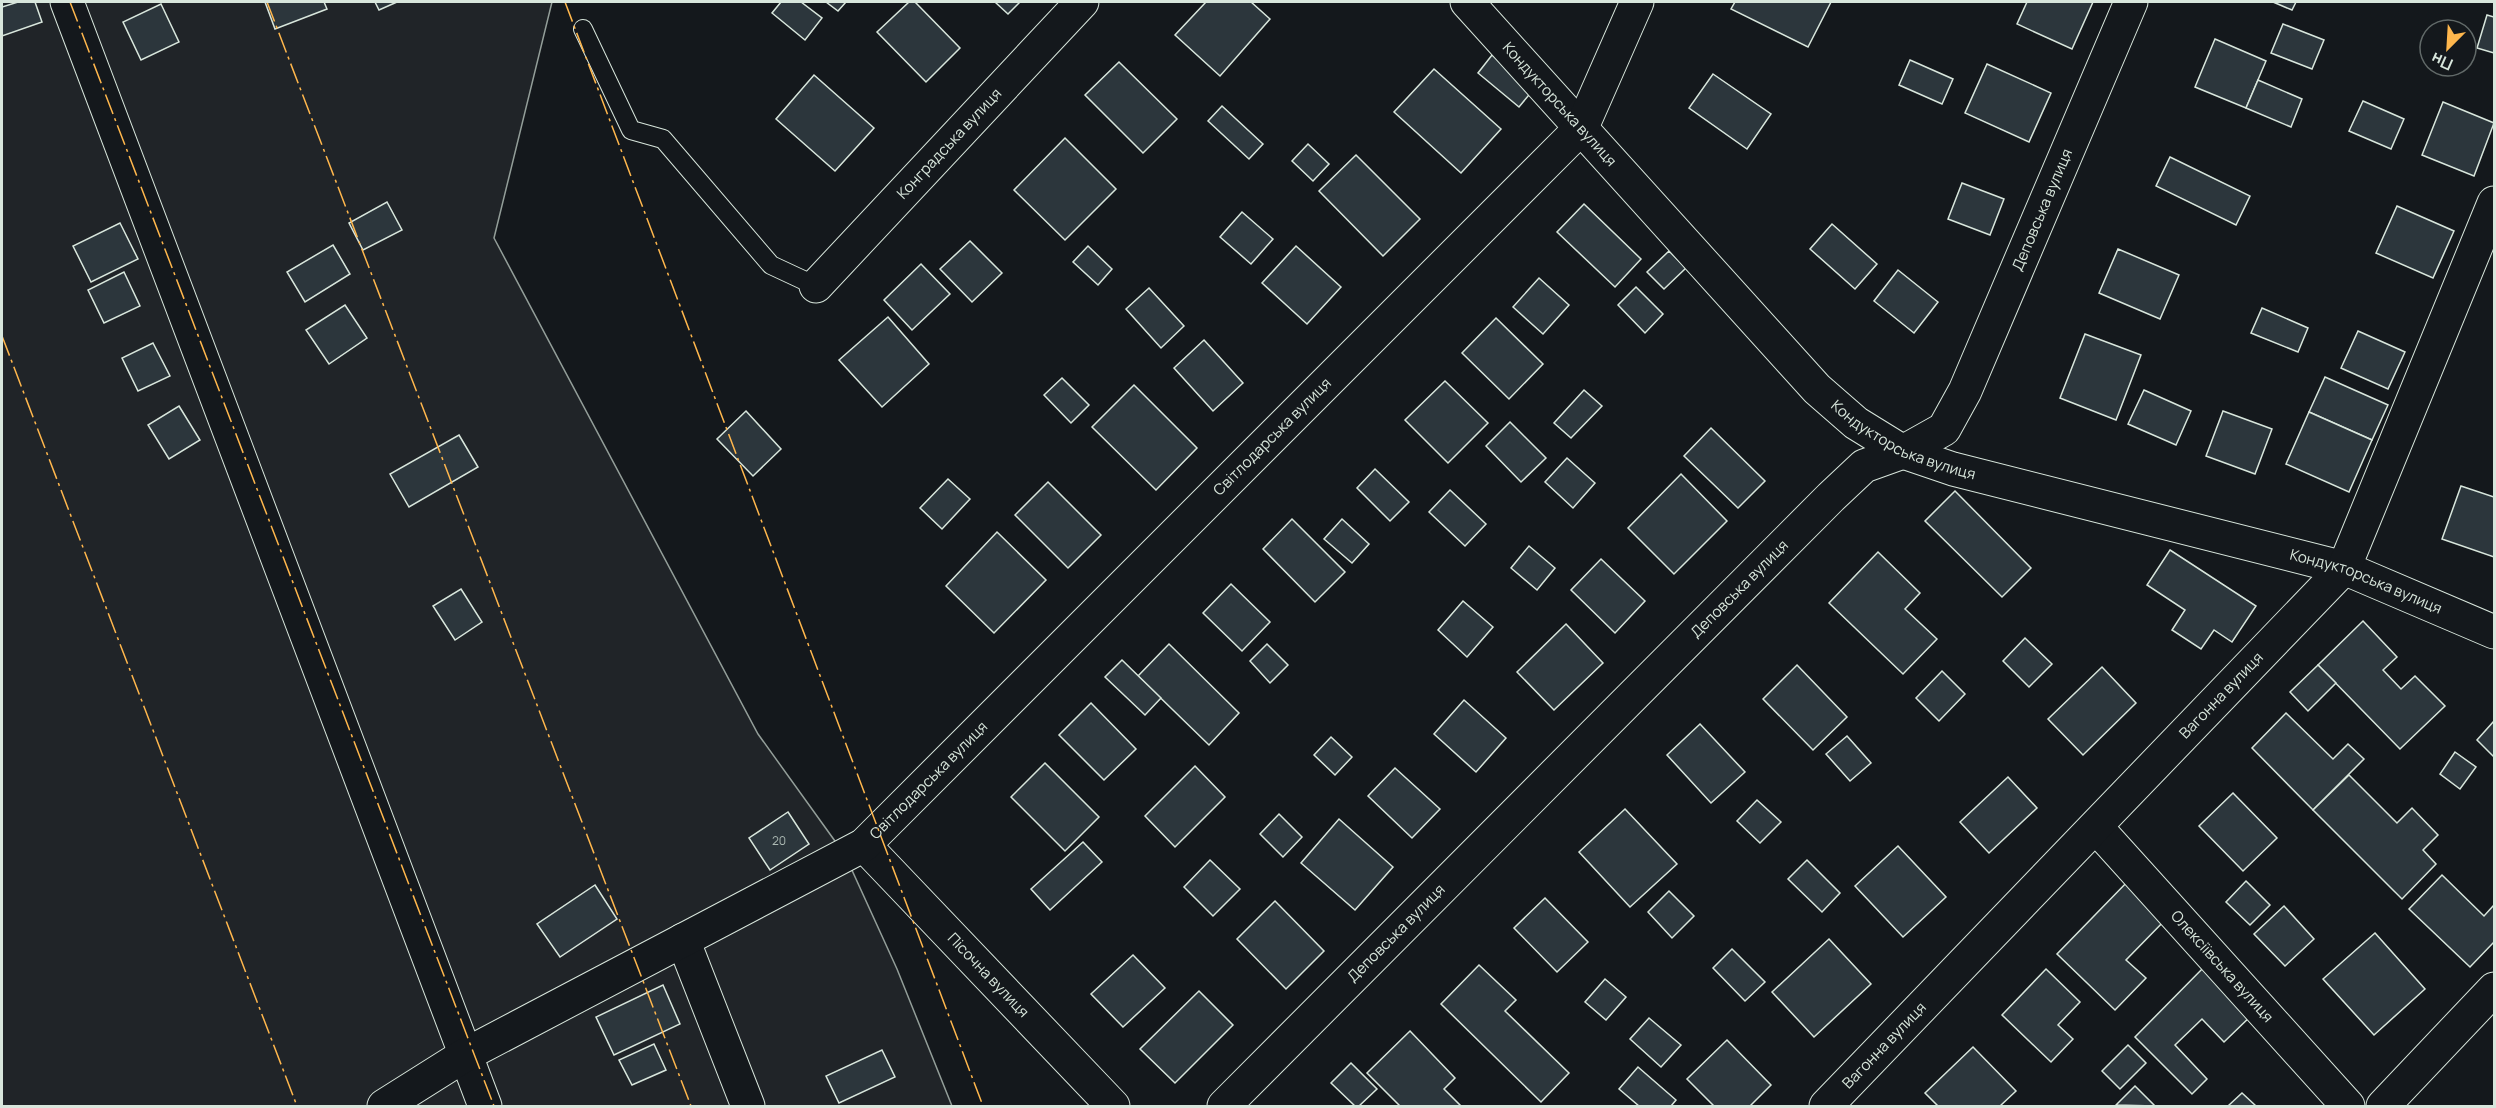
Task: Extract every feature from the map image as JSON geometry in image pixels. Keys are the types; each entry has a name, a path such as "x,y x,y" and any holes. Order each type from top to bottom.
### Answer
{"street":[{"path":"67,2 485,1107"},
{"name":"Конградська вулиця","path":"816,286 1082,2"},
{"name":"Кондукторська вулиця","path":"1467,2 1817,389 1856,423 1903,452 1953,469 2344,568 2494,632"},
{"name":"Світлодарська вулиця","path":"384,1107 465,1055 864,845 1582,127 1637,2"},
{"name":"Деповська вулиця","path":"1224,1107 1831,497 1864,466 1903,452 1944,429 1965,391 2131,2"},
{"name":"Вагонна вулиця","path":"1826,1107 2344,568 2494,203"},
{"name":"Олексіївська вулиця","path":"2096,827 2348,1107"},
{"name":"Пісочна вулиця","path":"864,845 1113,1107"},
{"path":"683,940 748,1107"},
{"path":"2384,1107 2494,989"}],"lane":[{"path":"584,29 631,130 663,139 771,265 816,286"}],"shaded area":[{"path":"2,2 552,2 494,238 758,734 845,855 897,969 952,1106 2,1106"}],"building":[{"path":"18,2 35,2 42,22 2,36 2,7"},
{"path":"265,2 324,2 327,9 275,29"},
{"path":"375,2 397,2 379,10"},
{"path":"781,2 801,2 822,18 805,40 772,13"},
{"path":"826,2 846,2 838,11"},
{"path":"909,2 915,2 960,48 926,82 877,32"},
{"path":"995,2 1020,2 1008,14"},
{"path":"1206,2 1251,2 1270,19 1220,76 1175,35"},
{"path":"1735,2 1831,2 1808,47 1731,9"},
{"path":"2027,2 2093,2 2072,49 2017,24"},
{"path":"2273,2 2296,2 2292,10"},
{"path":"161,4 179,42 141,60 123,22"},
{"path":"2487,15 2494,17 2494,53 2478,48"},
{"path":"2283,24 2324,40 2312,69 2271,53"},
{"path":"2215,39 2266,61 2246,108 2195,87"},
{"path":"1492,55 1533,90 1519,107 1478,73"},
{"path":"1910,60 1953,79 1942,104 1899,85"},
{"path":"1119,62 1177,119 1143,153 1085,95"},
{"path":"1987,64 2051,93 2029,142 1965,113"},
{"path":"1434,69 1501,129 1461,173 1394,112"},
{"path":"1713,74 1771,114 1747,149 1689,108"},
{"path":"814,75 874,128 835,171 776,119"},
{"path":"2258,80 2302,99 2291,127 2246,108"},
{"path":"2363,101 2404,119 2391,149 2349,131"},
{"path":"2443,102 2494,123 2474,176 2422,155"},
{"path":"1222,106 1263,144 1249,159 1208,121"},
{"path":"1065,138 1116,189 1065,240 1014,190"},
{"path":"1308,144 1329,164 1313,181 1292,161"},
{"path":"1356,155 1420,219 1383,256 1319,191"},
{"path":"2170,157 2250,196 2236,225 2156,186"},
{"path":"1962,183 2004,199 1990,235 1948,219"},
{"path":"387,202 402,230 363,250 349,223"},
{"path":"1584,204 1641,259 1615,287 1557,232"},
{"path":"2397,206 2454,231 2433,278 2376,253"},
{"path":"1242,212 1273,239 1251,264 1220,237"},
{"path":"120,223 138,259 91,282 73,246"},
{"path":"1832,224 1877,264 1855,289 1810,249"},
{"path":"970,241 1002,273 972,302 940,269"},
{"path":"333,245 350,274 305,302 287,272"},
{"path":"1088,246 1112,269 1098,285 1073,262"},
{"path":"1296,246 1341,287 1307,324 1262,283"},
{"path":"2118,249 2179,275 2160,319 2099,293"},
{"path":"1669,251 1686,268 1664,289 1647,272"},
{"path":"921,264 950,294 912,330 884,300"},
{"path":"1898,270 1938,302 1914,333 1874,301"},
{"path":"124,272 140,306 104,323 88,290"},
{"path":"1539,278 1569,305 1543,334 1513,307"},
{"path":"1636,287 1663,314 1645,333 1618,305"},
{"path":"1149,288 1184,326 1161,348 1126,309"},
{"path":"345,305 367,338 329,364 306,330"},
{"path":"2262,308 2308,328 2298,352 2251,333"},
{"path":"888,317 929,364 882,407 839,360"},
{"path":"1496,318 1543,364 1509,399 1462,353"},
{"path":"2358,331 2405,352 2388,389 2341,368"},
{"path":"2085,334 2141,355 2116,420 2060,398"},
{"path":"1204,340 1243,383 1213,411 1174,368"},
{"path":"153,343 170,376 138,391 122,358"},
{"path":"2325,377 2388,405 2372,440 2309,412"},
{"path":"1062,378 1089,405 1071,423 1044,395"},
{"path":"1445,381 1488,423 1448,463 1405,420"},
{"path":"1134,385 1197,448 1156,490 1092,427"},
{"path":"1584,390 1602,406 1571,438 1554,423"},
{"path":"2144,390 2191,411 2176,445 2128,424"},
{"path":"179,406 200,440 169,459 148,425"},
{"path":"746,411 781,449 753,476 717,439"},
{"path":"2223,411 2272,429 2255,474 2206,456"},
{"path":"2309,412 2372,440 2349,492 2286,464"},
{"path":"1510,422 1546,458 1521,482 1486,446"},
{"path":"1711,428 1765,481 1738,508 1684,456"},
{"path":"459,435 478,467 409,507 390,474"},
{"path":"1567,458 1595,483 1573,508 1545,482"},
{"path":"1375,469 1409,502 1390,521 1357,488"},
{"path":"1681,474 1727,521 1674,574 1628,528"},
{"path":"948,479 970,499 942,529 920,508"},
{"path":"1048,482 1101,535 1068,568 1015,515"},
{"path":"2461,486 2494,497 2494,557 2442,539"},
{"path":"1450,490 1486,524 1465,546 1429,512"},
{"path":"1955,491 2031,568 2002,597 1925,521"},
{"path":"1292,519 1345,572 1315,602 1263,549"},
{"path":"1342,519 1369,544 1352,563 1324,539"},
{"path":"997,532 1046,580 994,633 946,586"},
{"path":"1529,546 1555,568 1537,590 1511,568"},
{"path":"2170,550 2256,606 2232,642 2214,630 2201,649 2172,630 2185,610 2147,585"},
{"path":"1878,552 1920,593 1905,609 1937,639 1903,674 1829,603"},
{"path":"1601,559 1645,601 1615,633 1571,590"},
{"path":"1231,584 1270,622 1242,651 1203,613"},
{"path":"461,589 482,622 455,640 433,606"},
{"path":"1463,601 1493,627 1467,657 1438,630"},
{"path":"2363,621 2397,657 2383,670 2401,689 2415,676 2445,706 2400,749 2318,665"},
{"path":"1566,624 1603,663 1554,710 1517,672"},
{"path":"2025,638 2052,664 2029,687 2003,661"},
{"path":"1169,644 1239,713 1209,745 1138,676"},
{"path":"1267,644 1288,665 1270,683 1250,661"},
{"path":"1122,660 1161,698 1145,715 1105,677"},
{"path":"1797,665 1847,717 1813,750 1763,699"},
{"path":"2318,665 2336,683 2308,711 2290,692"},
{"path":"2102,667 2136,703 2083,755 2048,719"},
{"path":"1942,671 1965,694 1939,721 1916,698"},
{"path":"1464,700 1506,738 1476,772 1434,734"},
{"path":"1091,703 1136,749 1104,780 1059,735"},
{"path":"2286,713 2333,759 2348,744 2364,759 2313,810 2252,748"},
{"path":"2494,721 2494,757 2477,740"},
{"path":"1700,724 1745,772 1711,803 1667,755"},
{"path":"1847,736 1871,763 1850,781 1826,754"},
{"path":"1331,737 1352,757 1335,775 1314,755"},
{"path":"2455,752 2476,767 2460,789 2440,774"},
{"path":"1045,763 1099,817 1065,851 1011,797"},
{"path":"1195,766 1225,797 1175,847 1145,816"},
{"path":"1395,768 1440,809 1412,838 1368,796"},
{"path":"2349,775 2397,823 2412,808 2438,835 2423,850 2436,864 2402,899 2313,810"},
{"path":"2008,777 2037,808 1989,853 1960,822"},
{"path":"2233,793 2277,838 2243,871 2199,826"},
{"path":"1757,800 1781,822 1760,843 1737,821"},
{"path":"1625,809 1677,864 1630,907 1579,852"},
{"path":"788,812 809,844 770,870 749,838"},
{"path":"1279,814 1302,837 1283,857 1260,834"},
{"path":"1339,819 1393,867 1355,910 1301,863"},
{"path":"1083,842 1102,862 1050,910 1031,889"},
{"path":"1898,846 1946,897 1903,937 1855,886"},
{"path":"1210,860 1240,889 1213,916 1184,887"},
{"path":"1807,860 1840,893 1822,912 1788,879"},
{"path":"2442,875 2484,916 2494,905 2494,942 2470,967 2409,909"},
{"path":"2130,879 2168,917 2126,960 2146,978 2115,1010 2057,954"},
{"path":"2246,881 2270,905 2250,925 2226,902"},
{"path":"595,885 617,919 560,957 537,924"},
{"path":"1669,891 1694,916 1672,938 1648,912"},
{"path":"1545,898 1588,942 1557,972 1514,928"},
{"path":"1275,901 1324,951 1286,989 1237,939"},
{"path":"2284,906 2314,939 2285,966 2254,934"},
{"path":"2375,933 2425,989 2374,1035 2323,979"},
{"path":"1829,939 1871,984 1814,1037 1772,992"},
{"path":"1732,949 1765,982 1745,1001 1713,968"},
{"path":"1133,955 1165,988 1123,1027 1091,994"},
{"path":"2207,964 2255,1012 2224,1042 2202,1019 2175,1045 2207,1079 2192,1094 2135,1037"},
{"path":"1479,965 1516,1000 1505,1011 1569,1073 1541,1102 1441,1004"},
{"path":"2046,969 2080,1002 2058,1025 2073,1039 2051,1062 2002,1015"},
{"path":"1605,979 1626,997 1606,1020 1585,1002"},
{"path":"663,985 680,1024 614,1055 596,1017"},
{"path":"1199,991 1233,1025 1175,1083 1140,1049"},
{"path":"1649,1018 1681,1045 1661,1067 1630,1039"},
{"path":"1410,1031 1455,1078 1444,1089 1461,1106 1400,1106 1367,1073"},
{"path":"1727,1040 1771,1085 1750,1106 1714,1106 1687,1079"},
{"path":"654,1044 666,1070 632,1085 619,1060"},
{"path":"2128,1045 2146,1063 2120,1089 2102,1071"},
{"path":"1973,1047 2016,1091 2000,1106 1938,1106 1925,1093"},
{"path":"882,1050 895,1077 839,1103 826,1076"},
{"path":"1351,1063 1377,1089 1359,1106 1355,1106 1331,1083"},
{"path":"1638,1067 1676,1100 1671,1106 1639,1106 1619,1089"},
{"path":"2135,1086 2155,1106 2116,1105"},
{"path":"2242,1093 2256,1106 2228,1106"}],"power":[{"path":"70,2 494,1106"},
{"path":"267,2 691,1106"},
{"path":"565,2 983,1106"},
{"path":"2,336 297,1106"}]}
